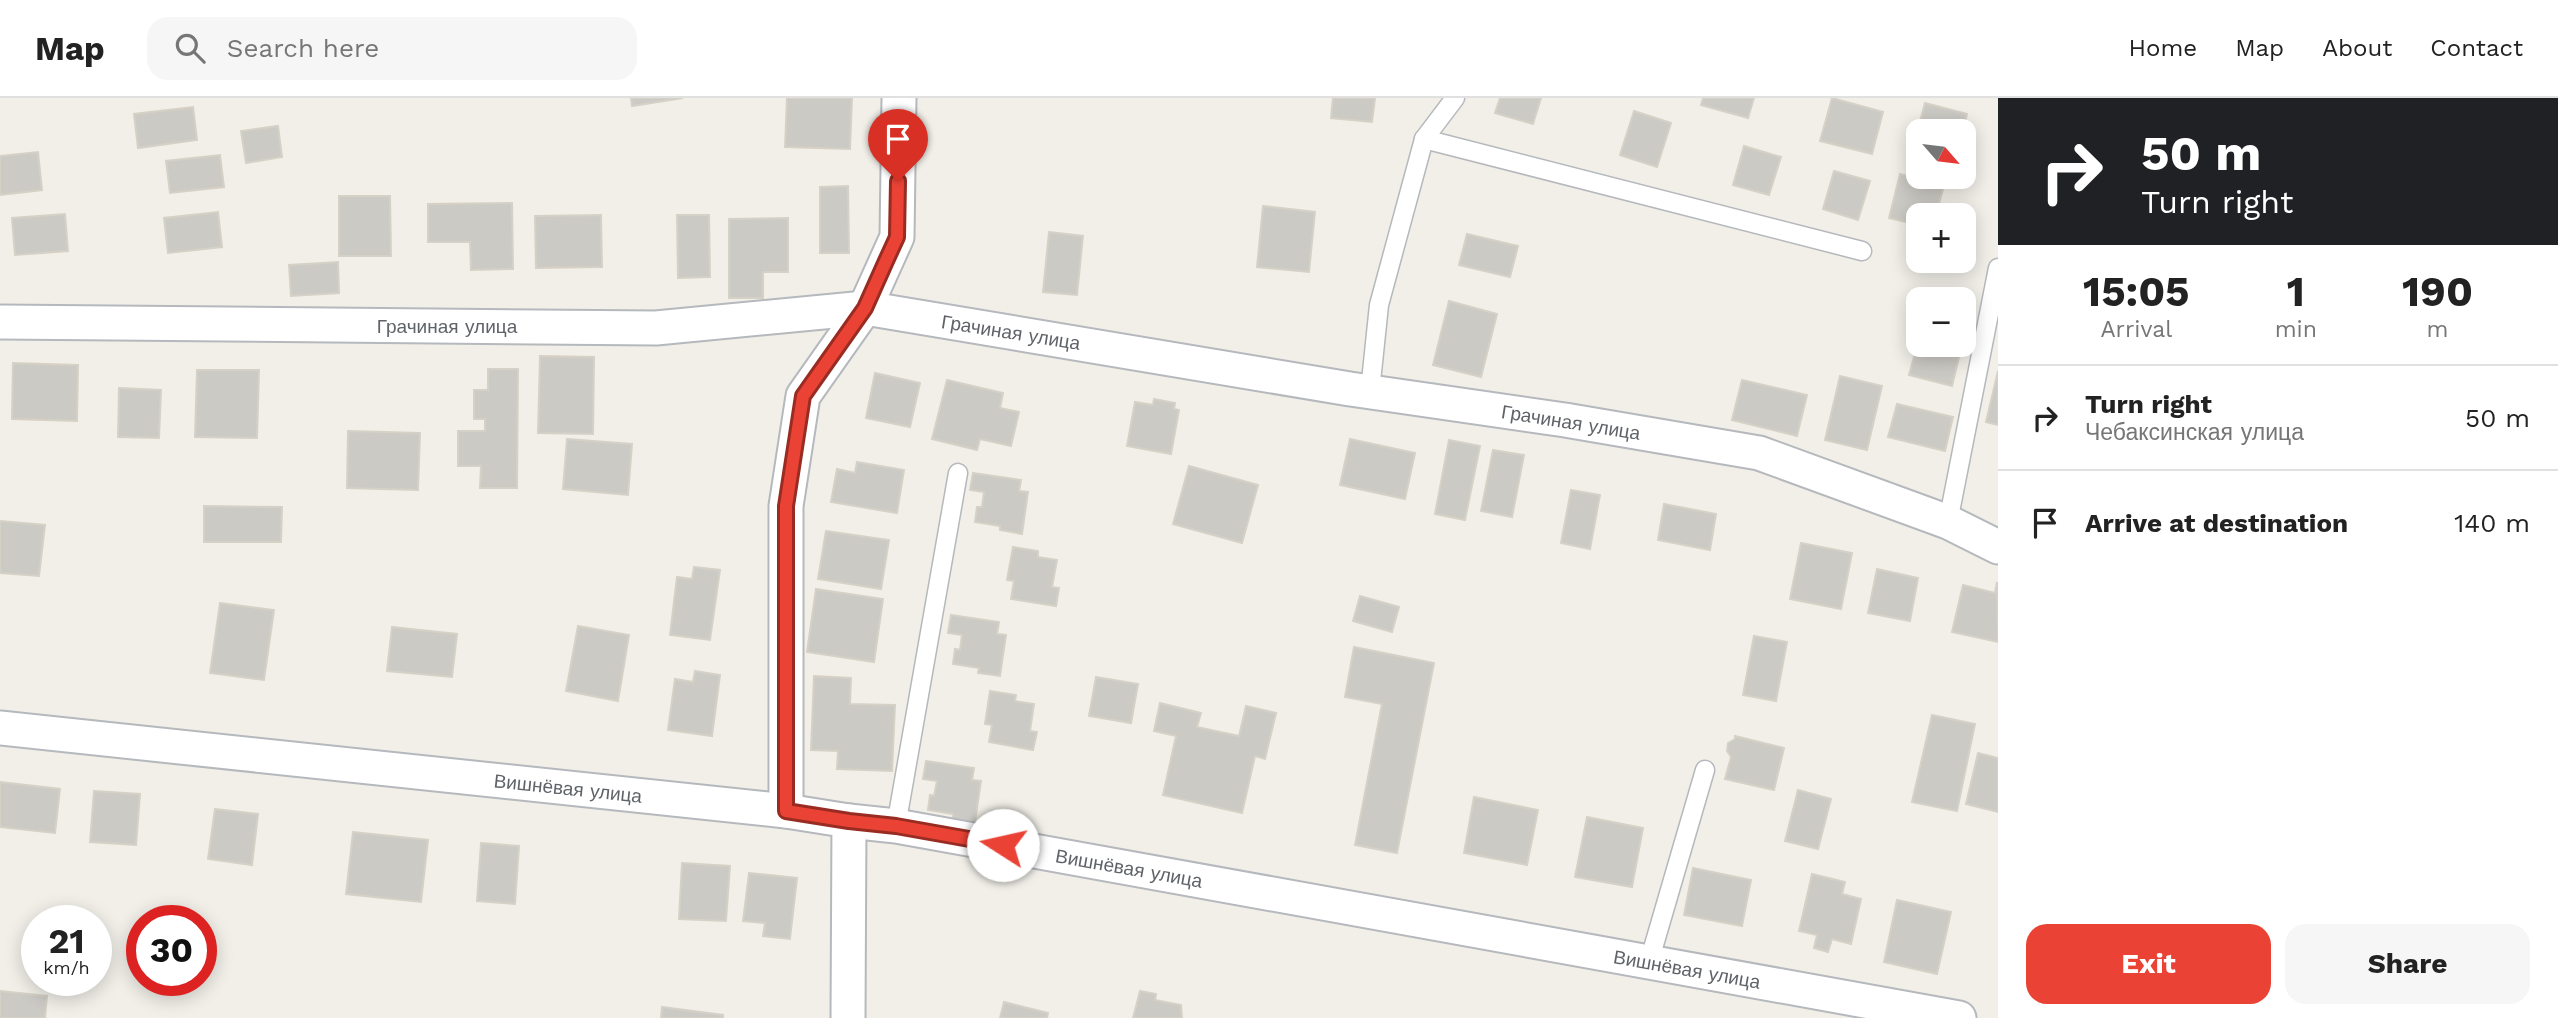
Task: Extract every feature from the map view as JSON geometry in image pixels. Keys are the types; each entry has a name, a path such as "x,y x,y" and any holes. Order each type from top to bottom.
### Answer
{"street":[{"path":"786,811 786,506 803,396 865,308 897,237 899,98"},
{"name":"Грачиная улица","path":"0,322 656,328 865,308 1759,453 1948,522 1998,547"},
{"name":"Вишнёвая улица","path":"0,728 786,811 896,826 1959,1018"},
{"path":"848,1018 849,821"}],"lane":[{"path":"1370,391 1379,305 1424,139 1455,98"},
{"path":"1424,139 1861,251"},
{"path":"1948,522 1998,268"},
{"path":"896,826 958,472"},
{"path":"1648,962 1705,770"}],"building":[{"path":"631,98 683,98 632,106"},
{"path":"787,98 852,98 850,149 785,147"},
{"path":"1333,98 1375,98 1372,122 1331,118"},
{"path":"1500,98 1541,98 1533,124 1495,113"},
{"path":"1703,98 1754,98 1748,118 1701,105"},
{"path":"1832,98 1883,112 1872,154 1820,141"},
{"path":"1925,103 1967,114 1966,119 1921,119"},
{"path":"193,107 197,140 138,148 134,114"},
{"path":"1634,111 1671,123 1657,167 1620,155"},
{"path":"278,126 282,157 246,163 241,131"},
{"path":"1744,146 1781,157 1769,195 1733,185"},
{"path":"38,152 42,190 0,195 0,156"},
{"path":"220,155 224,187 170,193 166,161"},
{"path":"1834,171 1870,181 1858,220 1823,209"},
{"path":"1900,174 1906,176 1906,189 1943,189 1939,203 1906,203 1906,222 1889,218"},
{"path":"848,186 849,253 820,253 820,187"},
{"path":"339,196 390,196 391,256 339,256"},
{"path":"512,203 513,269 471,270 470,242 428,242 428,204"},
{"path":"1263,206 1315,212 1309,272 1257,267"},
{"path":"218,212 222,247 168,253 164,218"},
{"path":"65,214 68,251 15,255 12,218"},
{"path":"601,215 602,267 536,268 535,216"},
{"path":"677,215 709,215 710,277 678,278"},
{"path":"788,218 788,272 763,272 763,298 729,298 729,219"},
{"path":"1049,232 1083,236 1077,295 1043,292"},
{"path":"1467,234 1518,246 1510,277 1459,265"},
{"path":"338,262 339,293 291,296 289,265"},
{"path":"1449,301 1497,314 1481,377 1433,365"},
{"path":"540,356 594,357 593,434 538,433"},
{"path":"1914,357 1959,357 1952,386 1909,375"},
{"path":"13,363 78,365 77,421 12,419"},
{"path":"488,369 518,369 517,488 480,488 481,466 458,466 458,431 485,431 485,419 474,419 474,390 488,390"},
{"path":"197,370 259,370 257,438 195,437"},
{"path":"1998,371 1998,425 1986,422"},
{"path":"875,373 920,383 910,427 866,418"},
{"path":"1840,376 1882,386 1867,450 1825,440"},
{"path":"947,380 1003,393 1000,408 1019,412 1011,446 980,439 977,450 932,439"},
{"path":"1742,380 1807,395 1797,436 1732,420"},
{"path":"119,388 161,390 159,438 118,437"},
{"path":"1154,399 1175,403 1174,409 1179,410 1171,454 1127,446 1135,402 1153,405"},
{"path":"1897,404 1953,417 1945,451 1888,437"},
{"path":"348,431 420,433 418,490 347,488"},
{"path":"567,439 632,444 628,495 563,489"},
{"path":"1350,439 1415,453 1405,499 1340,485"},
{"path":"1449,440 1480,446 1465,520 1435,514"},
{"path":"1493,450 1524,455 1512,517 1481,511"},
{"path":"857,462 904,470 897,513 831,502 837,469 855,473"},
{"path":"1189,466 1258,485 1242,543 1173,524"},
{"path":"973,473 1021,480 1019,491 1028,492 1022,534 1000,530 1000,526 975,522 977,507 982,507 984,492 970,490"},
{"path":"1571,490 1600,495 1590,549 1561,543"},
{"path":"1664,504 1716,514 1710,550 1658,540"},
{"path":"204,506 282,507 281,542 204,542"},
{"path":"0,521 45,525 39,576 0,573"},
{"path":"826,531 889,540 881,589 818,579"},
{"path":"1801,543 1852,553 1841,609 1790,599"},
{"path":"1013,547 1038,551 1038,557 1057,560 1052,587 1059,588 1056,606 1011,599 1014,581 1007,580"},
{"path":"694,567 720,570 710,640 670,635 677,577 692,579"},
{"path":"1877,569 1918,578 1910,621 1868,613"},
{"path":"1997,582 1998,642 1952,632 1963,585 1995,593"},
{"path":"816,589 883,599 874,662 807,652"},
{"path":"1360,596 1399,607 1392,632 1353,621"},
{"path":"220,603 274,610 264,680 210,673"},
{"path":"951,615 999,622 997,634 1006,635 1000,676 978,673 979,668 953,664 955,649 960,650 962,635 948,633"},
{"path":"578,626 629,635 618,701 566,691"},
{"path":"392,627 457,634 452,677 387,671"},
{"path":"1754,636 1787,642 1776,701 1743,695"},
{"path":"1354,647 1434,663 1397,853 1355,845 1382,704 1345,697"},
{"path":"695,671 720,675 712,736 668,730 675,679 693,682"},
{"path":"814,676 851,678 850,704 895,705 892,771 837,769 838,751 811,750"},
{"path":"1096,677 1138,684 1131,723 1089,716"},
{"path":"990,691 1016,695 1015,701 1034,704 1030,731 1037,732 1033,750 989,742 992,725 985,724"},
{"path":"1160,703 1201,713 1197,727 1239,736 1246,706 1276,713 1265,759 1255,756 1242,813 1163,795 1176,736 1154,731"},
{"path":"1932,715 1975,724 1957,811 1912,802"},
{"path":"1735,736 1784,748 1774,790 1725,779 1731,757 1727,751 1728,743 1735,739"},
{"path":"1978,753 1998,758 1998,812 1966,804"},
{"path":"926,761 974,768 972,780 981,781 975,822 953,819 953,814 928,810 930,795 934,796 937,781 923,779"},
{"path":"0,782 60,789 55,833 0,827"},
{"path":"1798,790 1831,799 1818,849 1785,841"},
{"path":"94,791 140,794 136,845 90,842"},
{"path":"1474,797 1538,810 1527,865 1464,853"},
{"path":"215,809 258,814 252,865 208,859"},
{"path":"1587,817 1643,828 1632,887 1575,877"},
{"path":"353,832 428,840 421,902 346,894"},
{"path":"481,843 519,846 515,904 477,901"},
{"path":"682,863 730,866 726,921 679,919"},
{"path":"1693,868 1751,880 1742,926 1684,915"},
{"path":"749,873 797,878 790,939 763,936 765,923 743,921"},
{"path":"1812,874 1845,882 1842,894 1861,899 1851,944 1832,939 1828,952 1814,948 1817,935 1799,931"},
{"path":"1897,900 1951,912 1937,974 1884,962"},
{"path":"0,991 21,993 21,996 47,996 45,1018 0,1018"},
{"path":"1140,991 1156,994 1155,1000 1181,1005 1182,1018 1133,1018"},
{"path":"1004,1002 1048,1013 1047,1018 1000,1018"},
{"path":"662,1007 723,1015 723,1018 661,1018"}],"route":[{"path":"898,181 897,237 865,308 803,396 786,506 786,811 896,826 1003,845"}]}
